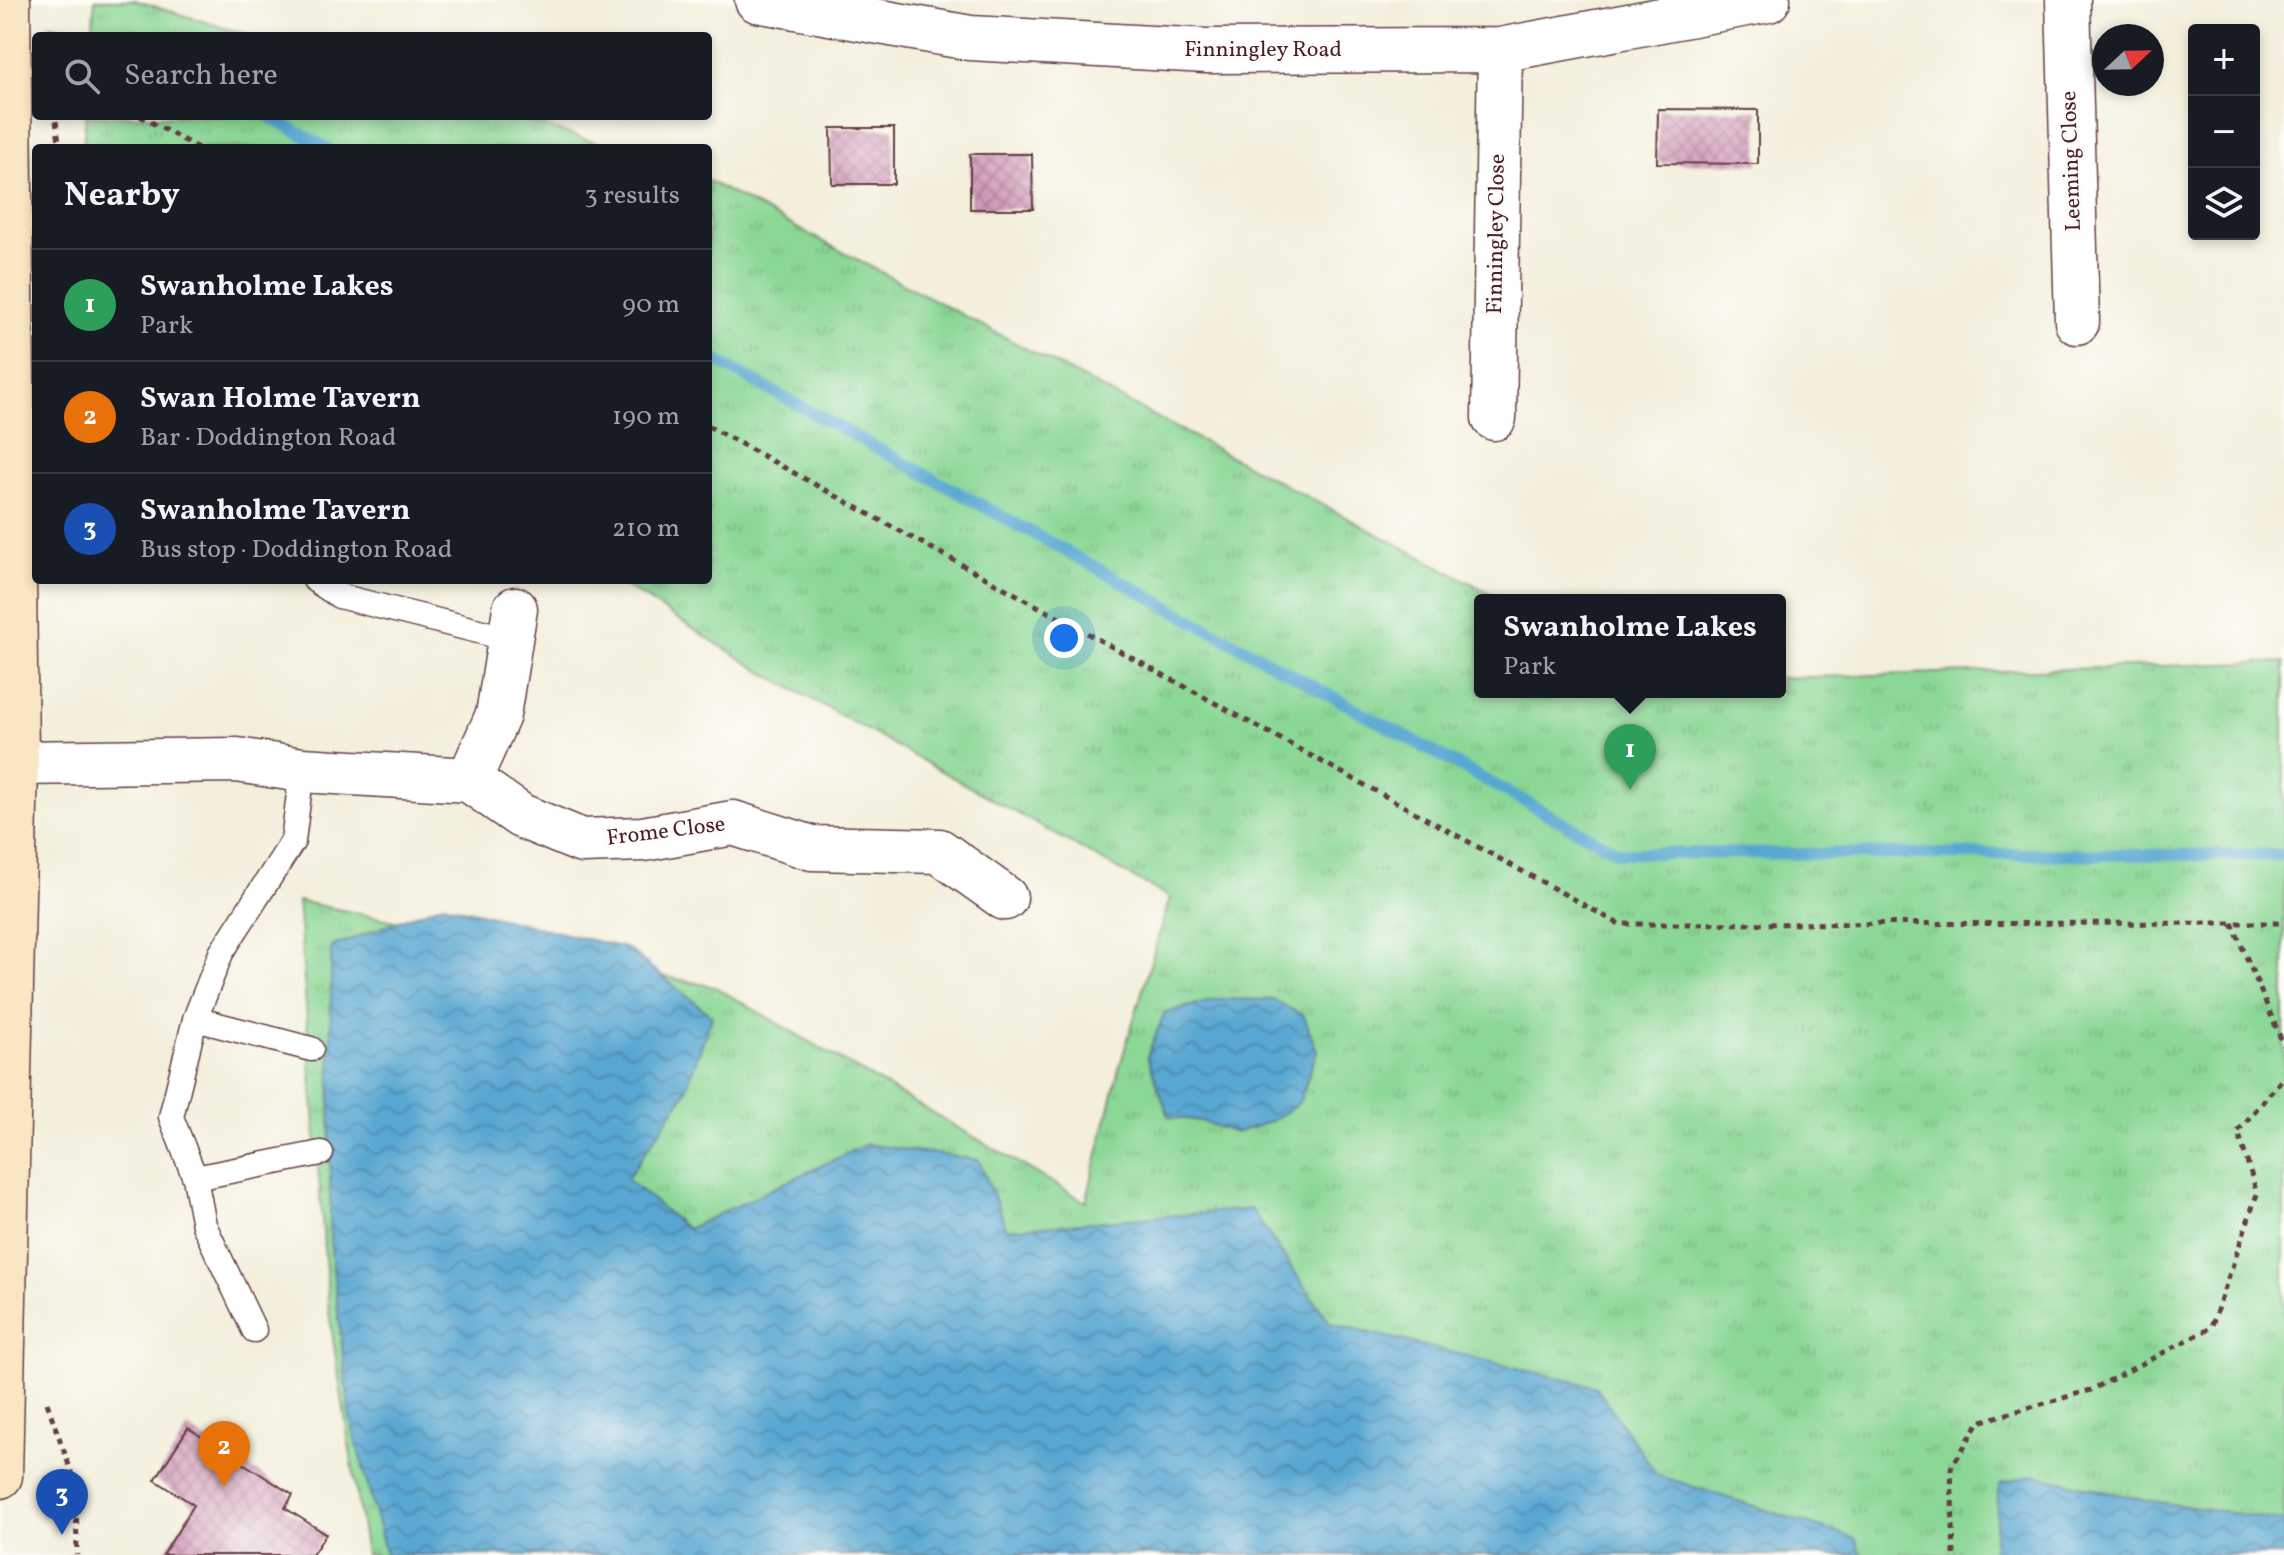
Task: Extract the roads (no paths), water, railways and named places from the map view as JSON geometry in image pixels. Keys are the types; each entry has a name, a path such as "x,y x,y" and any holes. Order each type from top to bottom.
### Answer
{"main road":[{"path":"0,1476 6,894 16,763 6,390 8,0"}],"street":[{"name":"Finningley Road","path":"757,0 970,38 1207,51 1500,50 1768,0"},
{"name":"Leeming Close","path":"2068,0 2077,322"},
{"name":"Finningley Close","path":"1494,418 1500,50"},
{"path":"16,763 237,760 302,770 469,780 498,715 513,624"},
{"name":"Frome Close","path":"469,780 521,816 582,841 643,839 733,823 812,848 939,851 1005,898"}],"lane":[{"path":"321,584 339,596 513,624"},
{"path":"254,1330 204,1225 195,1178 171,1117 195,1019 221,953 293,841 302,770"},
{"path":"195,1019 311,1049"},
{"path":"195,1178 321,1153"}],"water":[{"path":"443,904 628,949 712,1016 684,1095 627,1179 687,1229 867,1144 979,1160 1007,1229 1251,1209 1330,1323 1596,1387 1657,1475 1856,1539 1861,1555 386,1555 350,1418 330,1240 331,947"},
{"path":"1219,999 1274,1000 1304,1016 1317,1051 1299,1103 1272,1121 1235,1133 1201,1121 1169,1117 1147,1056 1165,1012"},
{"path":"2034,1475 2139,1499 2284,1521 2284,1555 1993,1555 1999,1484"}],"waterway":[{"path":"52,30 59,32"},
{"path":"275,120 320,144"},
{"path":"712,358 1619,853 2284,855"}],"place":[{"name":"Swanholme Lakes","path":"1630,790"},
{"name":"Swan Holme Tavern","path":"224,1487"},
{"name":"Swanholme Tavern","path":"62,1535"}]}
